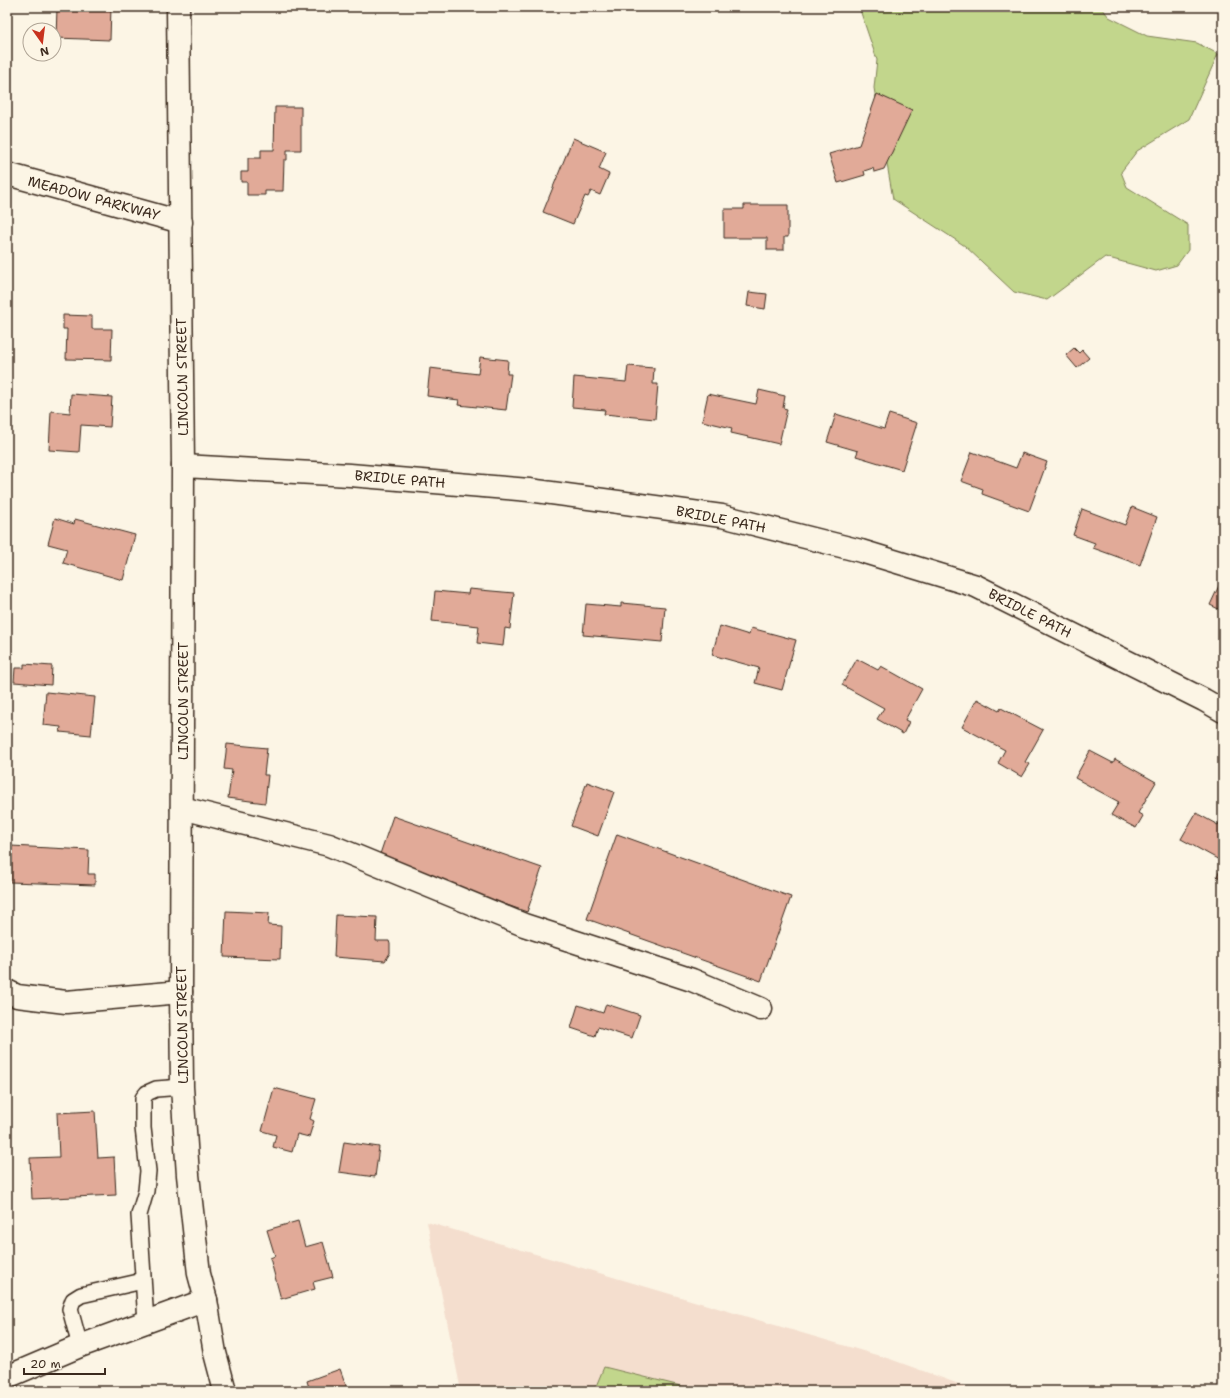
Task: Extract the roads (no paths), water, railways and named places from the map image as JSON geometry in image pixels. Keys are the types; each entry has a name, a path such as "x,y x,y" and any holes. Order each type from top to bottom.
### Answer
{"street":[{"name":"LINCOLN STREET","path":"178,7 183,466 182,1087 188,1175 198,1266 206,1300 215,1353 225,1391"},
{"name":"MEADOW PARKWAY","path":"7,174 181,222"},
{"name":"BRIDLE PATH","path":"183,466 350,475 530,490 722,516 861,551 976,586 1223,711"},
{"path":"182,808 329,845 524,925 692,980 761,1009"},
{"path":"7,991 17,996 66,1002 181,992"},
{"path":"7,1377 80,1346 206,1300"}],"lane":[{"path":"146,1322 139,1215 146,1191 148,1171 143,1128 143,1098 147,1093 156,1089 182,1087"},
{"path":"80,1346 70,1309 73,1300 81,1295 143,1280"}]}
